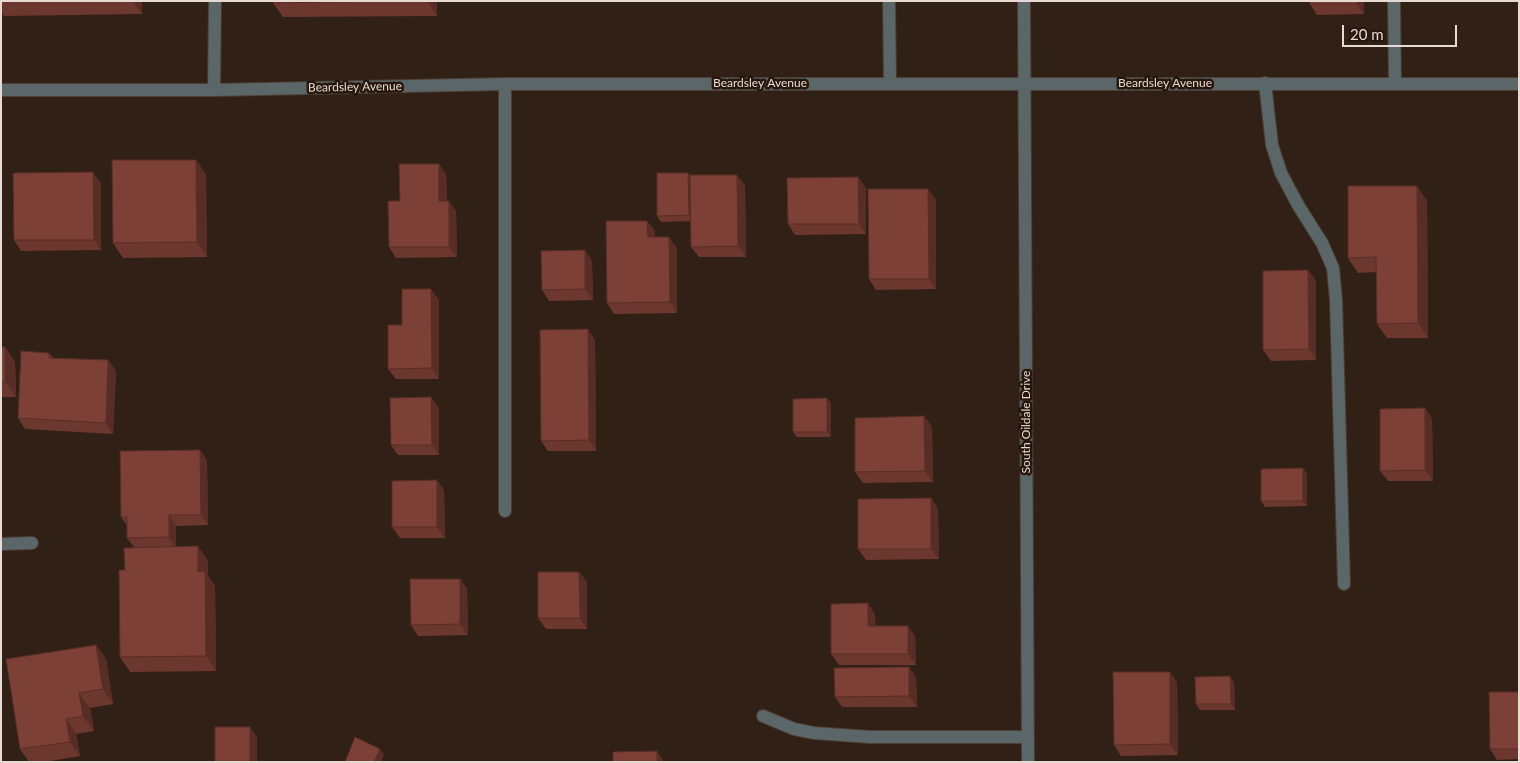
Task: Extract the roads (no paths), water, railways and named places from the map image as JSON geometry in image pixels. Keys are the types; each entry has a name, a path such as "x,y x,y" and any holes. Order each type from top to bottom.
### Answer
{"street":[{"path":"214,90 215,1"},
{"path":"889,1 890,83"},
{"name":"South Oildale Drive","path":"1024,1 1028,762"},
{"path":"1394,1 1395,82"},
{"path":"1265,82 1272,145 1281,173 1298,205 1322,243 1333,268 1336,300 1344,584"},
{"name":"Beardsley Avenue","path":"1,90 214,90 505,84 1265,82 1519,84"},
{"path":"505,84 505,511"},
{"path":"1,544 32,543"},
{"path":"763,716 794,729 814,734 870,737 1028,737"}]}
